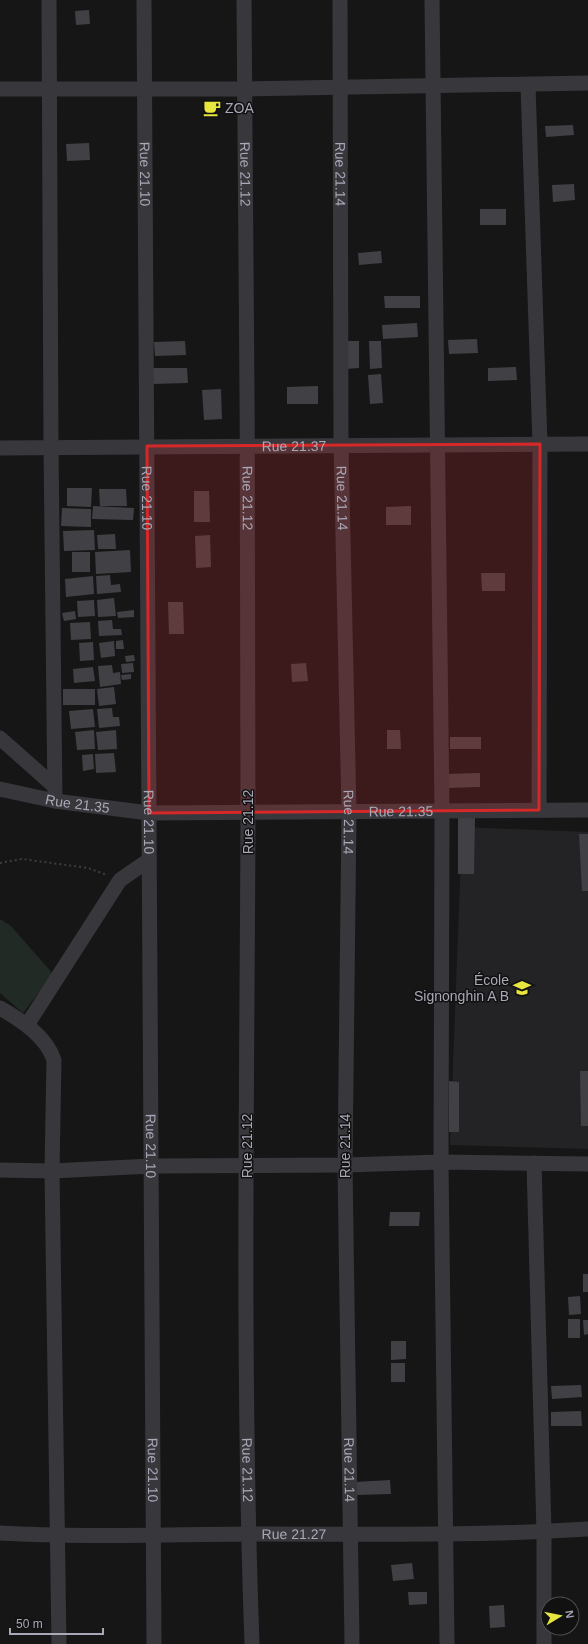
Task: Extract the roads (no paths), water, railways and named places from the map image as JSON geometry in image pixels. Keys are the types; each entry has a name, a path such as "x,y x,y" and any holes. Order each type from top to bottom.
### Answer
{"street":[{"path":"49,0 51,447 55,801"},
{"name":"Rue 21.10","path":"144,0 154,1644"},
{"name":"Rue 21.12","path":"244,0 248,813 246,1167 248,1534 252,1644"},
{"name":"Rue 21.14","path":"340,0 341,445 350,812 345,1165 352,1534 352,1644"},
{"path":"432,0 442,811 441,1162 447,1644"},
{"path":"0,89 244,89 528,86 588,83"},
{"path":"528,86 540,444 539,810"},
{"name":"Rue 21.37","path":"0,448 246,445 588,444"},
{"path":"0,738 54,786"},
{"name":"Rue 21.35","path":"0,789 55,801 149,813 588,810"},
{"path":"27,1025 120,880 149,860"},
{"path":"0,1008 27,1025 51,1051 54,1060 52,1171 59,1644"},
{"path":"0,1170 52,1171 151,1166 246,1167 441,1162 588,1164"},
{"path":"534,1163 544,1532 544,1644"},
{"name":"Rue 21.27","path":"0,1533 58,1536 153,1536 544,1532 588,1529"}],"place":[{"name":"ZOA","path":"212,108"},
{"name":"École Signonghin A B","path":"522,988"}]}
